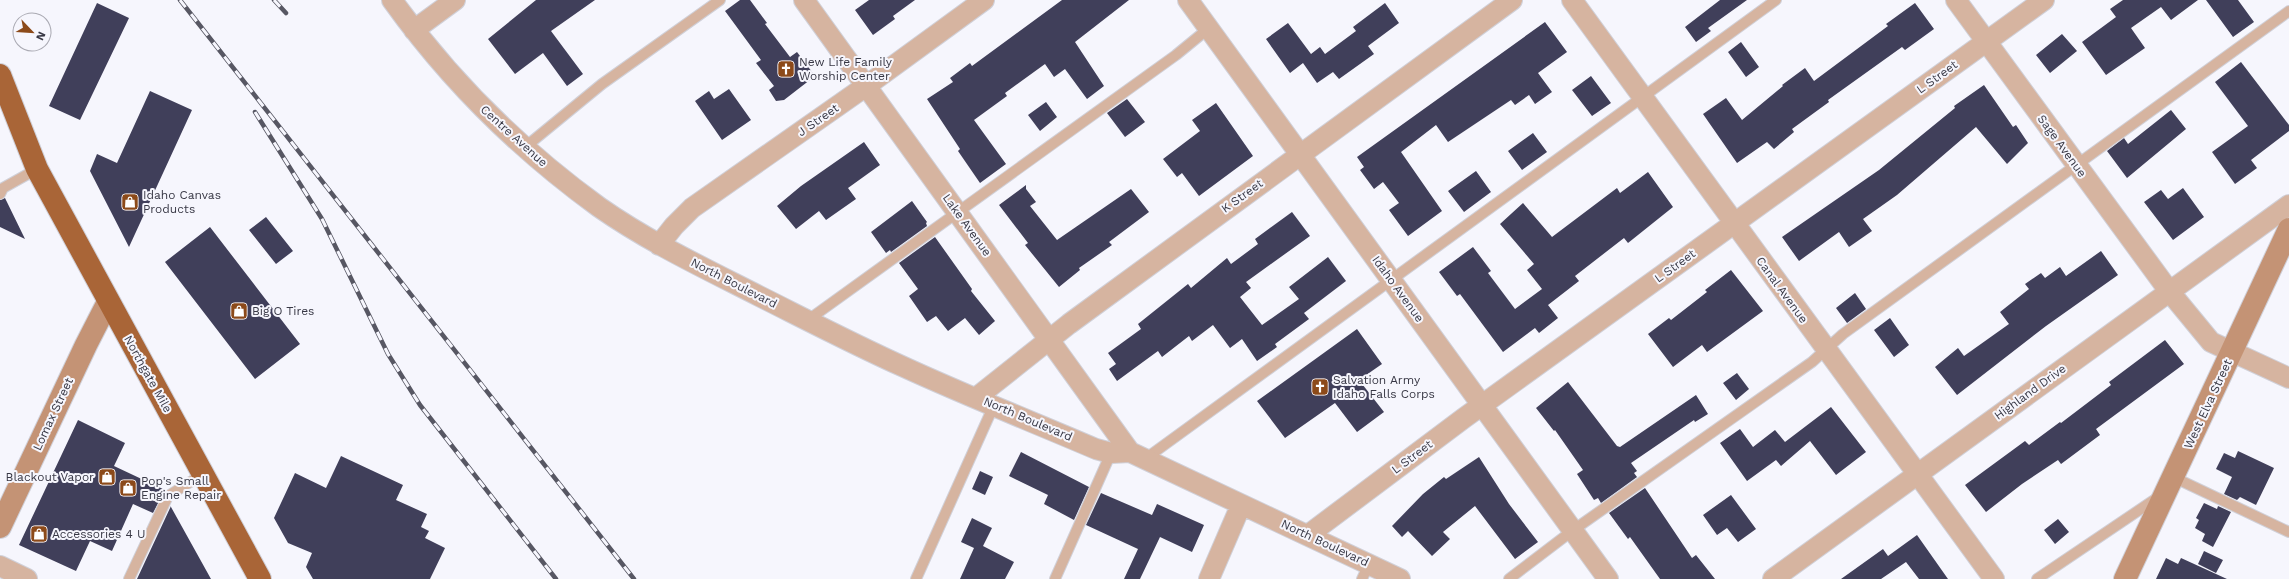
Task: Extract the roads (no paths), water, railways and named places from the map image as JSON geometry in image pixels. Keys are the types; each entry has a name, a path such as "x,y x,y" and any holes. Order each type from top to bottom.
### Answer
{"highway":[{"name":"Northgate Mile","path":"0,74 37,169 260,579"},
{"name":"Northgate Mile","path":"0,118 37,169"}],"street":[{"name":"Centre Avenue","path":"392,0 414,30 461,87 524,148 599,206 659,245"},
{"path":"414,30 455,0"},
{"name":"Lake Avenue","path":"804,0 1049,339 1129,455"},
{"name":"J Street","path":"659,245 674,226 692,208 866,86 984,0"},
{"name":"Idaho Avenue","path":"1188,0 1608,579"},
{"name":"K Street","path":"986,401 1049,339 1299,154 1512,0"},
{"name":"Canal Avenue","path":"1572,0 1916,475 1994,579"},
{"name":"Sage Avenue","path":"1956,0 2169,291 2211,342 2289,378"},
{"name":"L Street","path":"1308,535 1483,405 2044,0"},
{"name":"Highland Drive","path":"1772,579 2289,205"},
{"name":"West Elva Street","path":"2125,579 2289,229"},
{"name":"North Boulevard","path":"659,245 905,368 986,401 1129,455 1308,535 1366,571 1400,579"},
{"name":"Lomax Street","path":"0,527 108,302"},
{"path":"1209,579 1241,505"},
{"path":"0,566 27,579"}],"lane":[{"path":"524,148 602,84 720,0"},
{"path":"1055,579 1129,455 1391,280 1776,0"},
{"path":"1509,579 1572,531 1812,362 1843,334 2289,11"},
{"path":"808,320 1176,55 1209,28"},
{"path":"0,194 3,188 37,169"},
{"path":"916,579 986,401"},
{"path":"129,579 168,496 203,474"},
{"path":"2037,579 2170,484 2289,532"}],"railway":[{"path":"180,0 634,579"},
{"path":"274,0 286,13"},
{"path":"255,112 322,219 388,354 420,405 556,579"}],"place":[{"name":"New Life Family Worship Center","path":"786,69"},
{"name":"Idaho Canvas Products","path":"130,202"},
{"name":"Big O Tires","path":"239,311"},
{"name":"Salvation Army Idaho Falls Corps","path":"1320,387"},
{"name":"Blackout Vapor","path":"107,477"},
{"name":"Pop's Small Engine Repair","path":"128,488"},
{"name":"Accessories 4 U","path":"39,534"}]}
